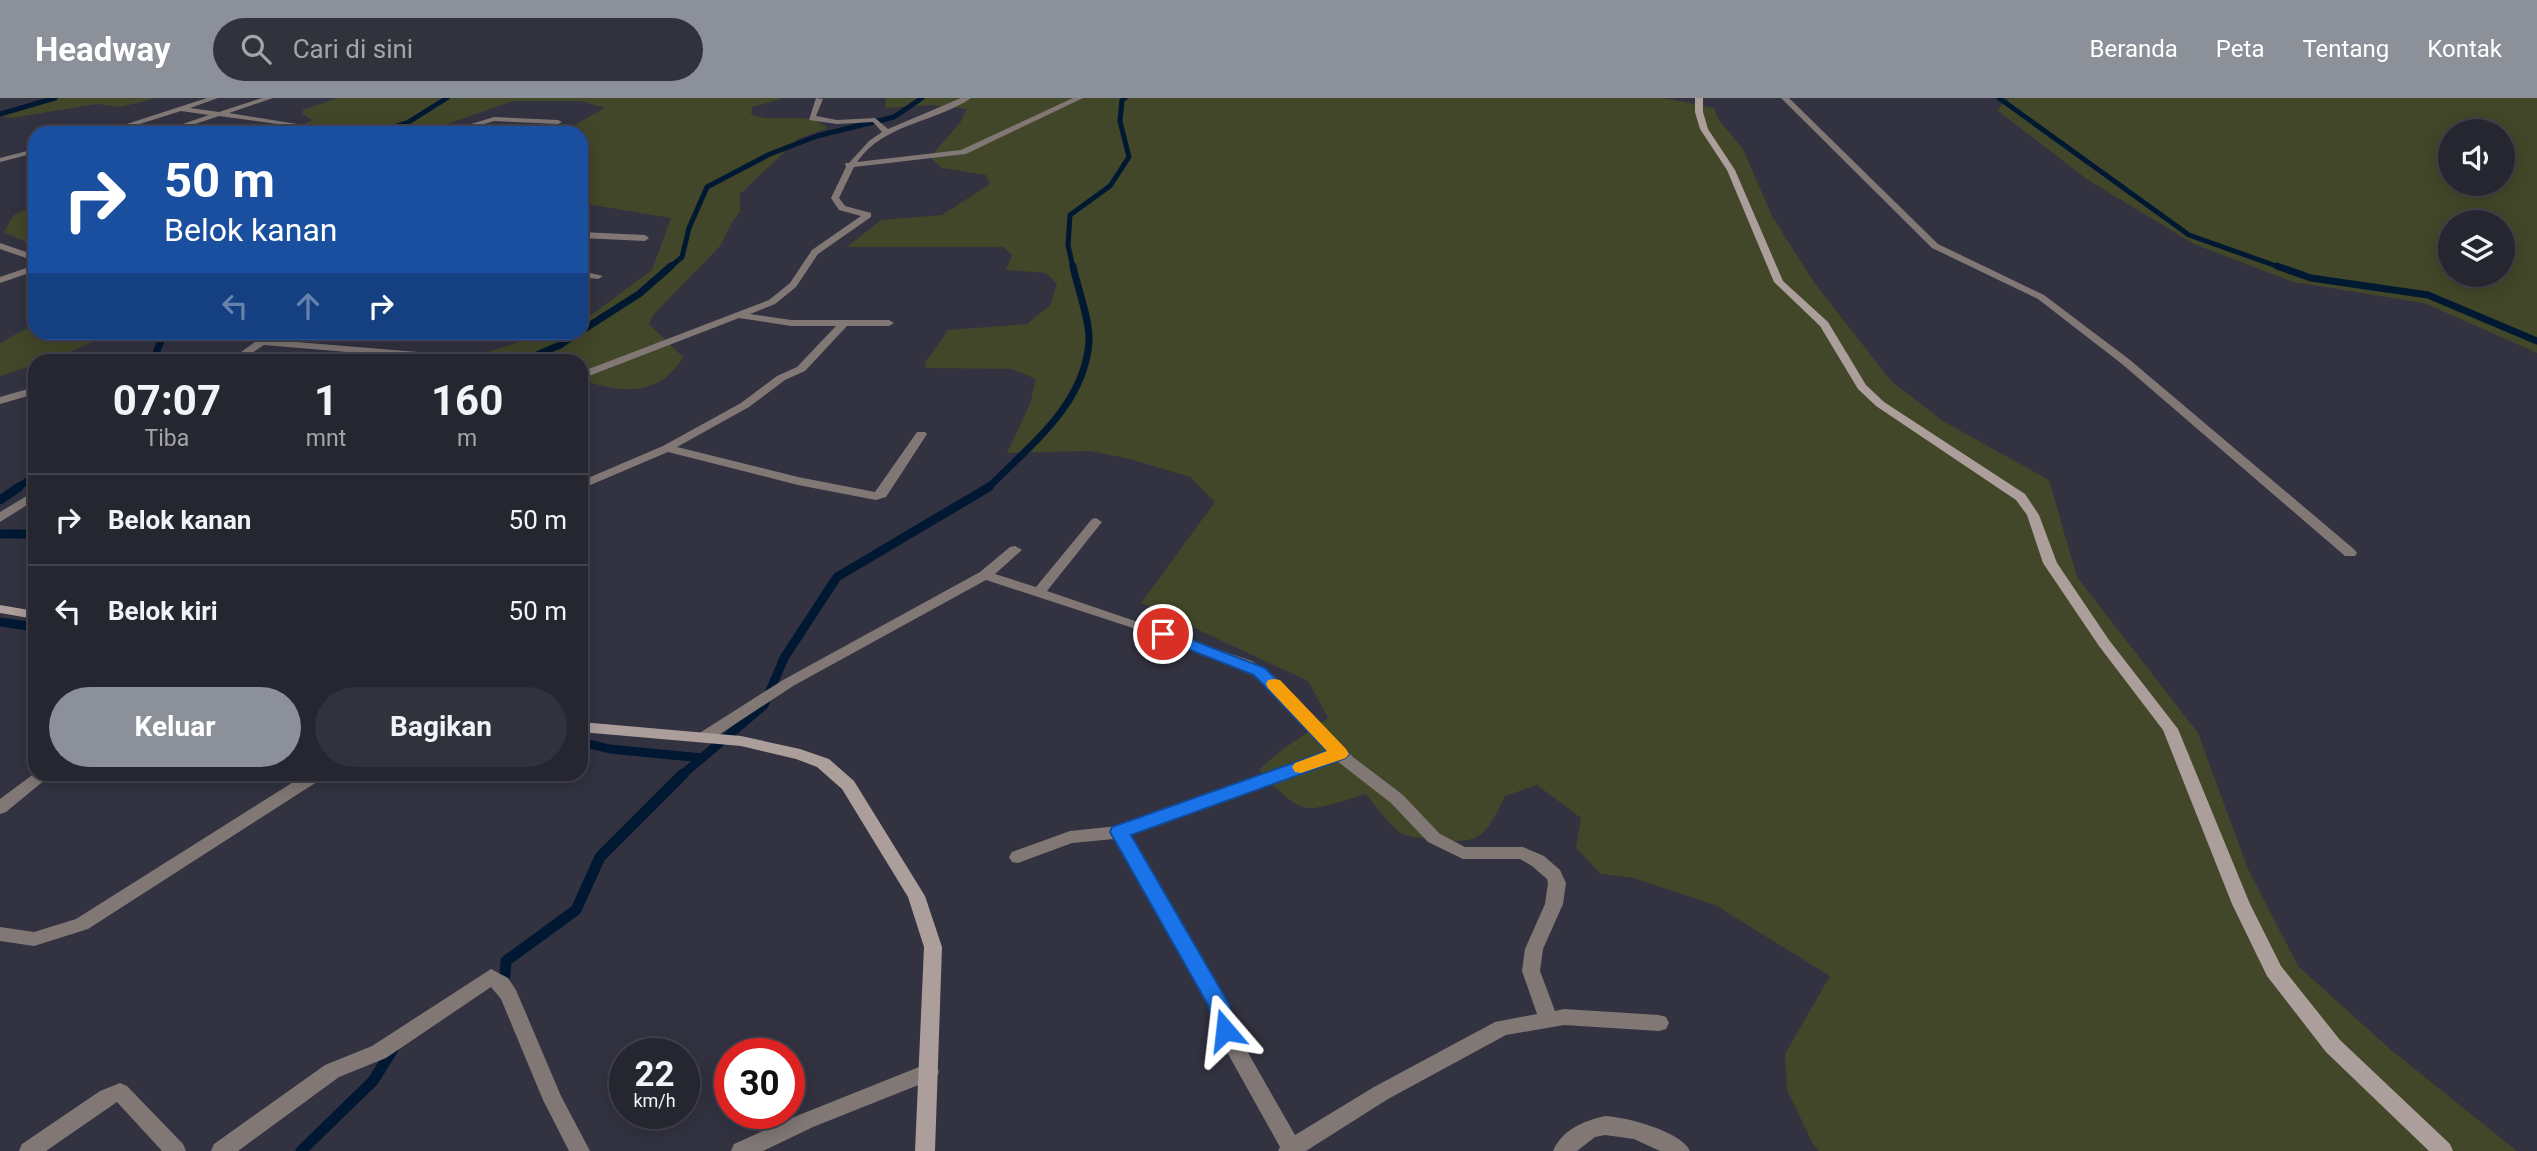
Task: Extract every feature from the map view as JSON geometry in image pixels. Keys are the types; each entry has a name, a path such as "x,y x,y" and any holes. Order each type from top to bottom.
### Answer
{"street":[{"path":"126,126 214,98"},
{"path":"182,126 269,98"},
{"path":"819,99 812,118 880,125 941,111 967,98"},
{"path":"848,165 963,152 1079,98"},
{"path":"1699,98 1699,112 1704,129 1731,170 1779,282 1824,324 1862,387 1880,404 2021,497 2033,515 2050,563 2104,643 2170,729 2241,904 2274,971 2333,1046 2443,1151"},
{"path":"1785,98 1935,246 2041,297 2126,362 2350,553"},
{"path":"182,109 299,125"},
{"path":"470,126 494,119 558,122"},
{"path":"588,373 741,316 785,293 815,252 868,215 842,208 835,198 848,165 880,125"},
{"path":"0,160 28,153"},
{"path":"588,235 645,239"},
{"path":"0,246 28,256"},
{"path":"0,280 28,270"},
{"path":"588,275 598,276"},
{"path":"741,316 791,323 889,323"},
{"path":"588,482 667,448 745,405 781,379 801,369 844,323"},
{"path":"244,354 266,340"},
{"path":"263,342 406,354"},
{"path":"0,401 28,392"},
{"path":"667,448 798,481 876,496 882,494 921,434"},
{"path":"0,518 28,500"},
{"path":"1039,592 1096,522"},
{"path":"708,738 757,701 985,575 1015,550"},
{"path":"985,575 1248,664 1269,679 1340,754 1387,791 1434,838 1463,853 1523,853 1538,861 1554,874 1557,883 1554,904 1534,949 1531,971 1548,1018"},
{"path":"0,609 28,614"},
{"path":"588,728 741,741 800,754 822,763 848,785 916,896 933,947 925,1151"},
{"path":"1018,857 1070,837 1119,832 1340,754"},
{"path":"0,808 35,781"},
{"path":"0,934 34,939 82,924 306,781"},
{"path":"1119,832 1218,1004 1225,1030 1290,1150 1381,1093 1502,1028 1564,1017 1659,1023"},
{"path":"221,1151 332,1071 379,1052 488,978 498,981 553,1100 580,1151"},
{"path":"741,1151 806,1121 929,1072"},
{"path":"29,1151 107,1097 120,1092 176,1151"},
{"path":"1563,1151 1590,1129 1619,1124 1680,1151"}],"green space":[{"path":"47,98 156,98 121,107 97,104 11,118 0,116 0,112"},
{"path":"337,98 784,98 752,107 751,114 770,118 811,119 827,128 798,139 740,194 740,212 721,245 653,315 649,324 683,357 663,379 638,389 624,389 588,381 588,354 481,354 526,340 588,340 588,316 652,270 671,218 588,204 588,126 573,126 605,108 581,101 513,101 442,126 301,126 312,120 302,114 303,110"},
{"path":"886,98 1664,98 1714,108 1719,120 1743,149 1772,216 1813,281 1891,381 1943,421 2049,480 2077,577 2198,733 2248,869 2298,966 2390,1049 2517,1151 1819,1151 1787,1090 1785,1054 1830,976 1715,905 1633,878 1601,874 1576,848 1581,818 1537,785 1505,796 1493,820 1480,835 1473,839 1451,841 1415,837 1399,832 1366,794 1329,805 1306,808 1287,797 1259,770 1279,752 1328,718 1308,681 1141,603 1215,502 1190,477 1130,459 1090,451 1007,453 1030,404 1036,379 1012,369 926,368 925,363 948,330 1027,324 1050,305 1057,284 1046,273 1006,270 1012,255 1003,247 847,247 881,220 942,215 990,184 986,175 942,168 930,157 960,123 967,109 931,105 885,108"},
{"path":"2010,98 2537,98 2537,353 2424,303 2293,282 2194,244 2088,180 1997,110"},
{"path":"28,209 28,243 4,232 14,215"},
{"path":"28,328 28,340 97,340 64,354 28,354 28,367 0,376 0,343"}],"waterway":[{"path":"0,114 55,98"},
{"path":"397,126 407,123 447,98"},
{"path":"669,268 682,257 689,228 707,187 770,154 817,136 894,117 922,98"},
{"path":"1073,268 1068,245 1070,215 1110,186 1129,157 1120,121 1122,100 1125,98"},
{"path":"1999,98 2189,235 2282,268"},
{"path":"588,327 639,294 671,266"},
{"path":"988,488 1053,422 1078,384 1085,363 1089,332 1073,266"},
{"path":"2277,266 2311,278 2428,295 2537,341"},
{"path":"156,354 162,340"},
{"path":"539,354 567,340"},
{"path":"17,488 28,481"},
{"path":"0,500 19,487"},
{"path":"702,758 764,705 784,658 837,577 989,487"},
{"path":"0,534 28,534"},
{"path":"0,622 28,626"},
{"path":"588,744 610,749 702,758"},
{"path":"681,776 702,758"},
{"path":"495,982 505,976 506,961 576,910 600,857 681,776"},
{"path":"301,1151 373,1081 393,1049"}],"slow traffic":[{"path":"1274,684 1340,754 1301,767"}],"route":[{"path":"1163,634 1248,664 1259,671 1340,754 1119,832 1218,1004 1225,1030"}]}
